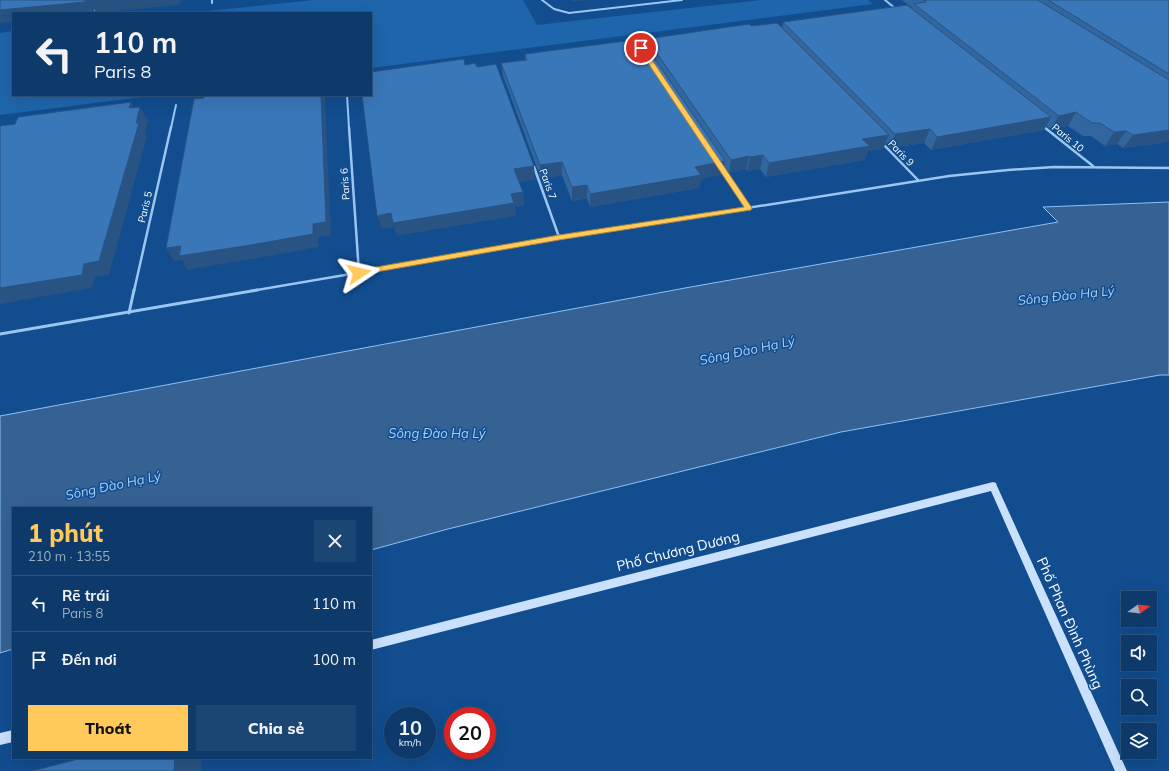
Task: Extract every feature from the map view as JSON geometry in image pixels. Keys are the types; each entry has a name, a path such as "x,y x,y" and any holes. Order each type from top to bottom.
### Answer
{"street":[{"name":"Phố Chương Dương","path":"372,644 993,486"},
{"name":"Phố Phan Đình Phùng","path":"993,486 1121,771"},
{"path":"0,739 12,736"}],"lane":[{"path":"94,12 100,0"},
{"path":"542,0 548,7 555,11 570,13 682,0"},
{"path":"653,0 656,3"},
{"path":"885,0 898,10"},
{"name":"Paris 6","path":"347,96 359,273"},
{"name":"Paris 5","path":"129,312 176,105"},
{"name":"Paris 10","path":"1041,125 1093,166"},
{"name":"Paris 9","path":"881,142 918,180"},
{"name":"Paris 7","path":"532,161 559,238"},
{"path":"718,162 749,208"},
{"path":"0,334 559,238 918,180 987,172 1043,168 1093,166 1169,168"}],"shaded area":[{"path":"313,0 523,0 537,25 761,0 868,0 873,4 372,68 372,12 198,12"},
{"path":"12,31 12,96 150,96 0,115 0,33"}],"water":[{"name":"Sông Đào Hạ Lý","path":"1169,202 1169,375 1160,375 841,432 448,529 372,550 372,507 12,507 12,649 0,653 0,416 685,288 1058,222 1043,207"}],"building":[{"path":"0,0 86,0 85,2 0,10"},
{"path":"923,0 1038,0 1169,80 1169,130 1133,135 1126,131 1114,132 1100,123 1092,123 1076,112 1059,116 914,4 926,2"},
{"path":"1048,0 1169,0 1169,74"},
{"path":"907,5 1051,117 937,137 930,129 895,134 783,22"},
{"path":"777,23 889,135 862,139 870,146 769,163 763,155 731,160 647,39 749,24 751,26"},
{"path":"641,39 725,161 695,167 701,175 590,194 587,185 572,187 562,162 540,165 501,63 527,60 525,54"},
{"path":"464,59 465,65 475,63 477,67 496,64 534,166 514,169 523,192 511,194 514,203 393,223 391,213 377,216 362,96 372,96 372,72"},
{"path":"204,96 321,96 326,222 313,224 313,234 179,256 181,246 166,248 194,99 204,98"},
{"path":"131,102 129,108 140,107 136,123 139,123 99,261 84,264 82,275 0,288 0,126 15,124 18,117"},
{"path":"78,759 175,759 174,771 32,771"}],"route":[{"path":"359,273 559,238 749,208 641,48"}]}
